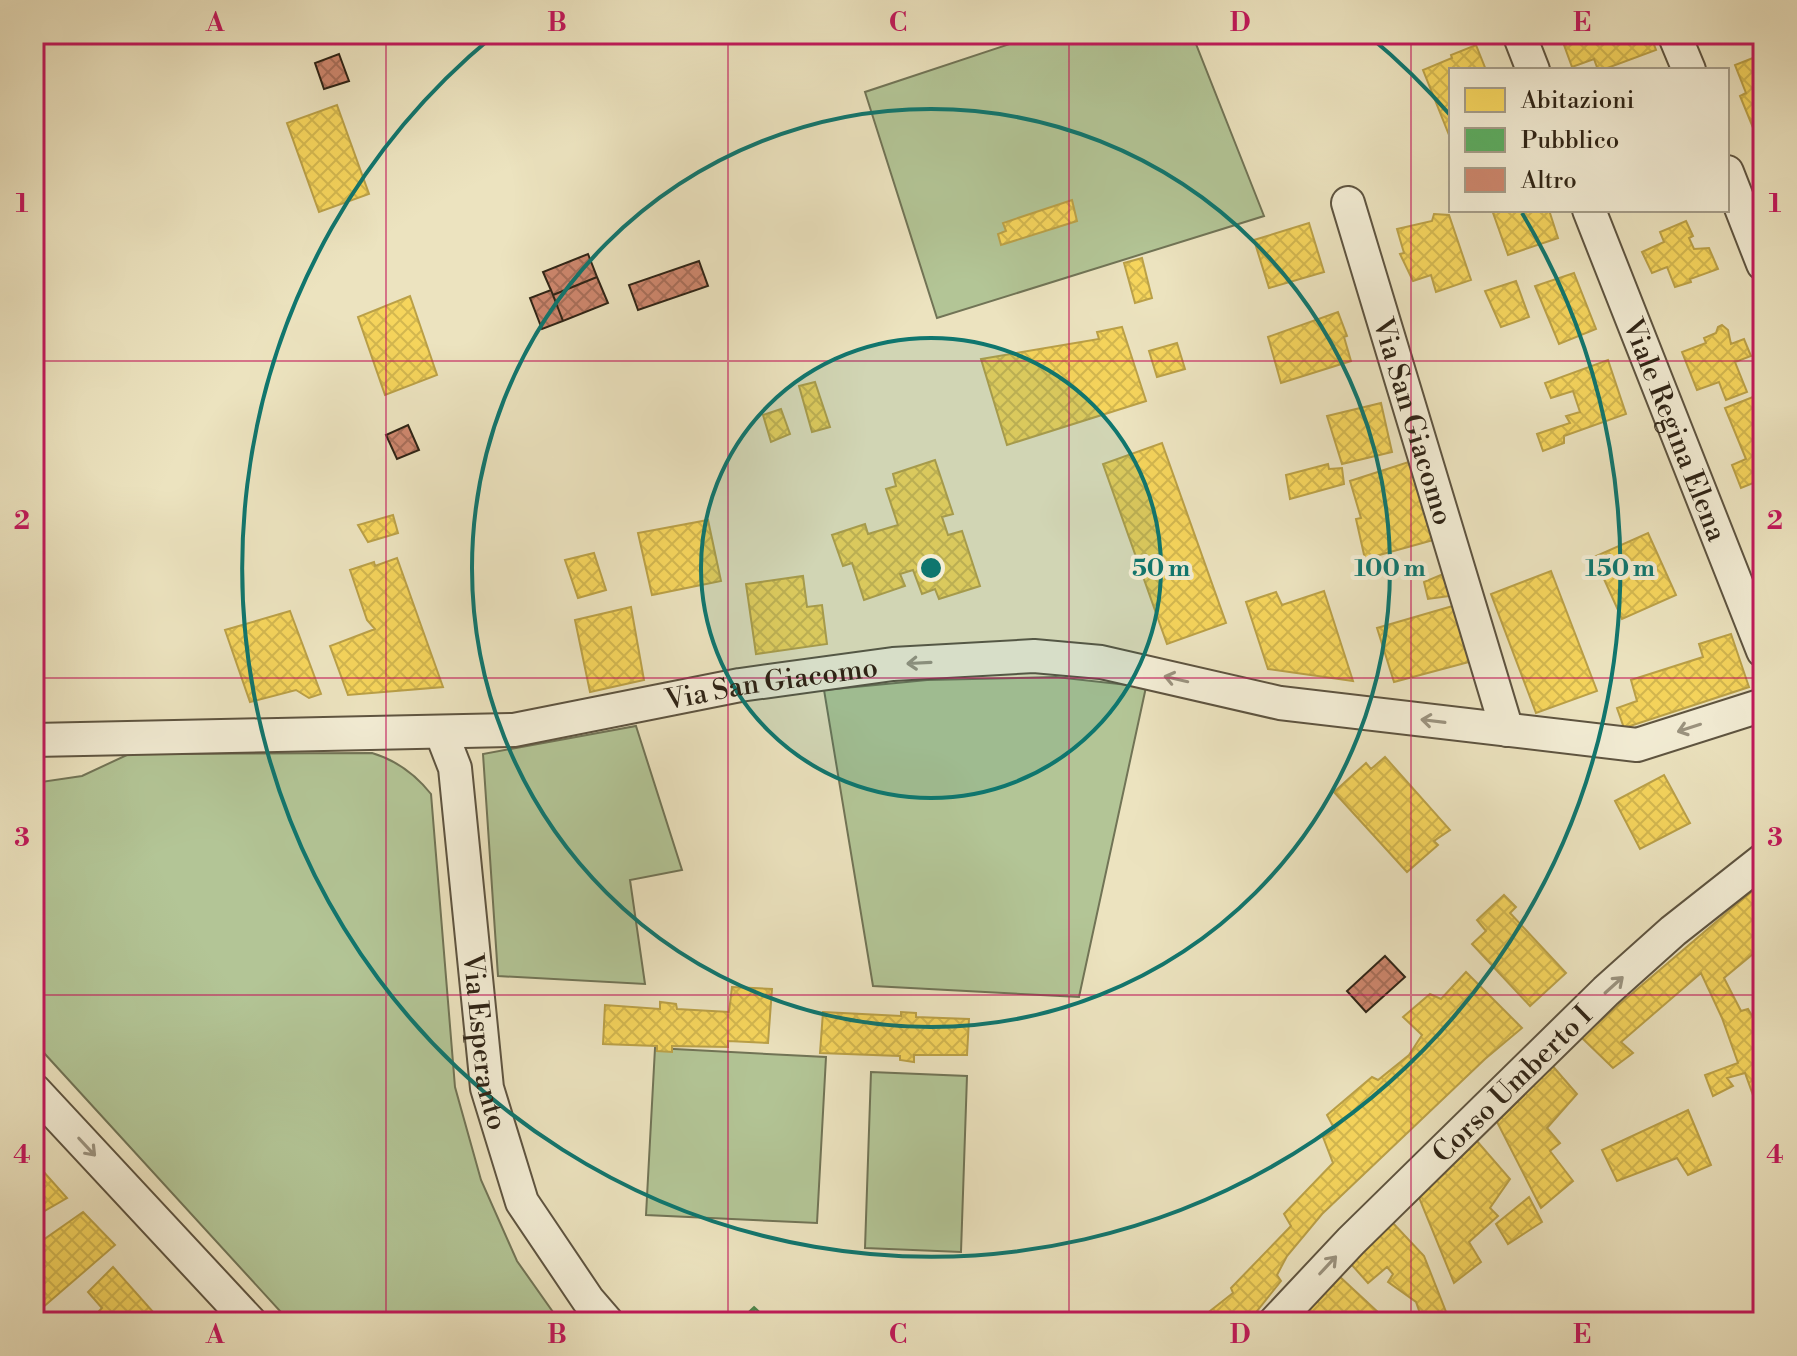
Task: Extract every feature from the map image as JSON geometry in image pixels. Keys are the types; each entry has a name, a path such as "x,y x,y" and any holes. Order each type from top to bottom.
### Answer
{"street":[{"path":"1519,34 1532,68"},
{"path":"1674,34 1688,68"},
{"path":"1729,177 1760,249"},
{"name":"Via San Giacomo","path":"1348,203 1507,730"},
{"name":"Viale Regina Elena","path":"1590,212 1763,651"},
{"name":"Via San Giacomo","path":"34,740 514,730 740,685 893,664 1034,656 1101,662 1280,703 1637,745 1763,705"},
{"name":"Via Esperanto","path":"441,732 455,768 487,1088 522,1202 588,1300 607,1322"},
{"name":"Corso Umberto I","path":"1275,1322 1361,1230 1606,991 1673,931 1763,860"},
{"path":"34,1090 250,1322"}],"green space":[{"path":"1040,34 1192,34 1264,216 937,318 865,92"},
{"path":"1056,677 1146,687 1079,997 873,986 824,690 927,680"},
{"path":"636,726 682,870 630,880 645,984 498,976 483,754"},
{"path":"372,753 404,769 431,794 455,1087 481,1180 517,1261 560,1322 290,1322 34,1042 34,783 82,776 129,754"},
{"path":"655,1048 826,1057 817,1223 646,1215"},
{"path":"871,1072 967,1076 961,1252 865,1248"}],"water":[{"path":"1763,1282 1763,1322 1751,1321"}],"building: Abitazioni":[{"path":"1560,34 1650,34 1656,50 1607,68 1597,68 1594,59 1572,67"},
{"path":"1476,45 1485,68 1449,68 1449,135 1423,70 1452,58 1451,55"},
{"path":"1763,54 1763,138 1758,140 1740,96 1746,93 1735,65"},
{"path":"337,105 369,194 319,212 287,123"},
{"path":"1072,200 1077,221 1001,245 998,234 1006,231 1003,223"},
{"path":"1493,212 1550,212 1558,238 1508,255"},
{"path":"1434,214 1449,215 1471,280 1436,292 1431,275 1413,281 1400,254 1404,253 1397,229 1432,221"},
{"path":"1686,221 1693,236 1689,238 1694,249 1709,248 1718,269 1675,287 1667,267 1652,273 1642,252 1664,242 1660,232"},
{"path":"1309,223 1324,272 1269,288 1254,240"},
{"path":"1142,258 1152,298 1135,303 1124,263"},
{"path":"1574,273 1596,329 1559,344 1535,286"},
{"path":"1516,281 1529,317 1501,327 1485,291"},
{"path":"410,296 437,375 385,395 358,317"},
{"path":"1338,312 1347,336 1344,337 1351,361 1281,383 1268,337"},
{"path":"1722,325 1728,330 1731,344 1744,339 1751,356 1735,362 1747,392 1726,400 1719,382 1697,390 1682,352 1706,343 1704,338 1716,333"},
{"path":"1122,327 1146,401 1007,445 981,359 1099,339 1097,332"},
{"path":"1177,343 1185,369 1157,377 1149,351"},
{"path":"1608,360 1626,414 1564,436 1564,443 1543,451 1537,434 1570,423 1566,416 1580,412 1573,391 1551,398 1545,383"},
{"path":"815,382 830,427 812,432 799,386"},
{"path":"1763,393 1763,479 1741,488 1732,465 1746,459 1725,408"},
{"path":"1381,403 1392,452 1342,464 1327,416"},
{"path":"781,409 790,434 771,442 763,415"},
{"path":"1162,443 1226,623 1167,644 1103,464"},
{"path":"1418,459 1444,537 1365,559 1356,519 1361,518 1350,481"},
{"path":"935,460 953,514 942,517 948,535 962,531 980,586 939,599 935,589 922,594 913,570 900,574 905,586 864,600 852,563 843,566 832,535 865,524 868,534 898,525 886,489 896,486 893,474"},
{"path":"1328,464 1329,469 1342,468 1344,484 1290,499 1286,475"},
{"path":"393,515 398,533 368,542 358,525"},
{"path":"708,520 721,581 652,595 638,533"},
{"path":"1648,533 1676,595 1622,619 1594,557"},
{"path":"594,553 606,590 578,598 565,560"},
{"path":"397,558 443,687 348,695 330,646 375,629 367,620 350,570"},
{"path":"1551,571 1597,691 1536,713 1491,594"},
{"path":"1443,574 1450,596 1428,599 1424,582"},
{"path":"803,576 807,607 822,605 827,644 756,654 746,584"},
{"path":"1324,591 1353,681 1268,669 1246,602 1276,592 1282,605"},
{"path":"1463,603 1480,659 1394,682 1377,628"},
{"path":"631,607 644,680 590,692 575,620"},
{"path":"290,611 321,694 309,698 296,690 250,702 225,630"},
{"path":"1731,634 1749,687 1624,728 1617,708 1637,701 1631,680 1703,657 1699,644"},
{"path":"1385,757 1450,830 1434,841 1438,845 1407,872 1334,792 1366,763 1371,769"},
{"path":"1664,775 1690,823 1640,849 1615,801"},
{"path":"1763,882 1763,960 1757,965 1753,954 1724,978 1741,1011 1748,1009 1763,1034 1763,1107 1758,1109 1745,1073 1727,1078 1733,1086 1713,1096 1705,1075 1738,1063 1701,973 1621,1042 1633,1053 1613,1068 1581,1037"},
{"path":"1504,895 1516,907 1510,913 1566,973 1530,1006 1472,944 1486,931 1477,920"},
{"path":"1466,972 1522,1028 1485,1059 1322,1214 1287,1256 1277,1275 1281,1281 1253,1316 1246,1322 1196,1322 1233,1293 1231,1288 1291,1226 1284,1214 1333,1163 1323,1137 1335,1130 1327,1115 1372,1077 1378,1080 1409,1055 1422,1035 1403,1017 1430,994 1441,999"},
{"path":"732,987 772,989 768,1043 728,1041 728,1047 672,1046 672,1052 657,1051 657,1046 603,1044 605,1005 660,1009 660,1002 676,1004 677,1009 729,1012"},
{"path":"823,1012 901,1016 901,1012 916,1013 916,1017 969,1019 967,1055 914,1055 914,1062 900,1060 900,1056 820,1053"},
{"path":"1550,1063 1577,1094 1547,1128 1560,1143 1550,1151 1573,1181 1541,1208 1495,1118"},
{"path":"1688,1110 1711,1165 1688,1175 1677,1158 1617,1181 1602,1150"},
{"path":"1476,1140 1510,1179 1490,1208 1498,1216 1469,1242 1481,1262 1454,1283 1418,1195"},
{"path":"34,1161 67,1198 34,1217"},
{"path":"1529,1197 1542,1222 1508,1244 1496,1224"},
{"path":"83,1212 115,1245 41,1309 34,1302 34,1242 43,1240"},
{"path":"1391,1221 1424,1256 1450,1322 1423,1322 1416,1302 1388,1282 1393,1274 1387,1267 1368,1283 1351,1264"},
{"path":"113,1267 162,1322 89,1322 102,1308 88,1292"},
{"path":"1339,1276 1379,1313 1382,1322 1316,1322 1304,1309"}],"building: Pubblico":[{"path":"754,1307 770,1322 738,1322"}],"building: Altro":[{"path":"339,54 349,81 324,89 315,63"},
{"path":"588,254 597,277 553,295 543,272"},
{"path":"699,261 708,286 638,310 629,285"},
{"path":"597,277 608,303 563,321 553,295"},
{"path":"551,290 563,321 542,329 530,298"},
{"path":"408,425 419,450 397,459 386,435"},
{"path":"1385,956 1405,977 1366,1012 1347,991"}]}
